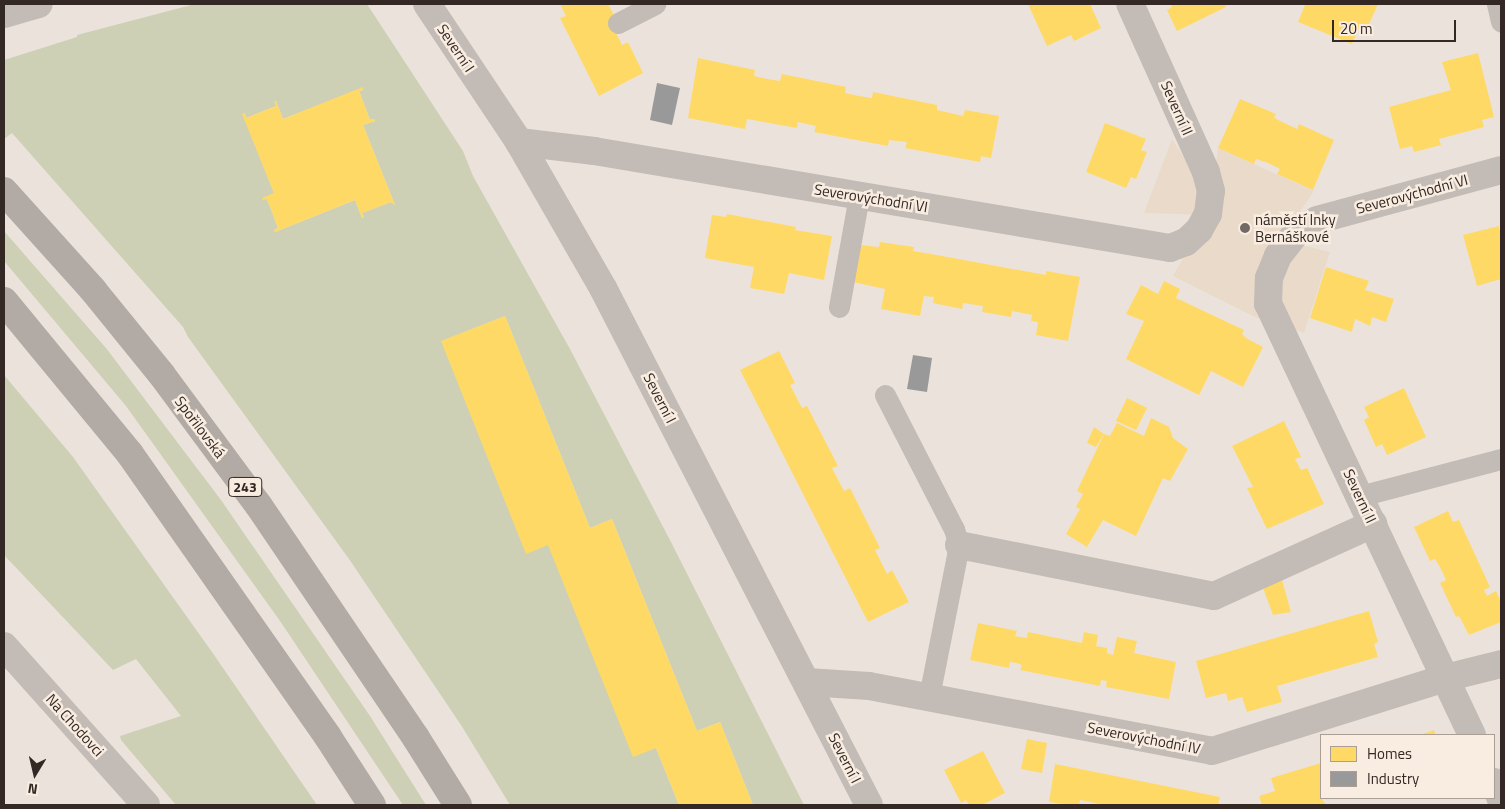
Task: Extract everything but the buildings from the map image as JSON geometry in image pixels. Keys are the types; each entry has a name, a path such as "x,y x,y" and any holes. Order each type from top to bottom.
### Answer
{"highway":[{"name":"Spořilovská","path":"4,191 93,290 162,375 259,506 411,730 458,805"},
{"path":"4,301 130,454 322,729 372,805"}],"street":[{"path":"4,14 39,4"},
{"name":"Severní I","path":"426,4 519,142 603,288 869,805"},
{"name":"Severní II","path":"1130,4 1206,172 1211,191 1208,214"},
{"name":"Severovýchodní VI","path":"519,142 594,151 1170,248 1186,242 1199,230 1208,214"},
{"name":"Severovýchodní VI","path":"1278,256 1295,234 1317,220 1501,170"},
{"name":"Severní II","path":"1278,256 1269,278 1268,304 1472,734"},
{"path":"958,545 1214,596 1373,524"},
{"name":"Na Chodovci","path":"4,646 146,805"},
{"name":"Severovýchodní IV","path":"807,682 869,686 1212,751 1445,678 1501,664"},
{"path":"1495,784 1501,799"}],"lane":[{"path":"618,23 655,4"},
{"path":"1496,4 1501,22"},
{"path":"839,307 859,196"},
{"path":"885,395 954,529 958,545 929,697"},
{"path":"1360,496 1501,459"}],"green space":[{"path":"195,4 367,4 463,151 473,176 570,349 671,542 804,805 753,805 720,722 697,731 612,519 590,528 505,316 442,341 656,748 679,805 510,805 461,725 349,559 188,337 183,327 12,133 4,139 4,60 77,37 77,35","holes":["362,88 363,90 359,91 370,120 374,119 375,121 363,125 395,205 391,202 362,213 364,217 362,218 355,200 275,232 274,230 278,228 267,199 274,193 243,114 245,114 246,118 276,106 276,101 283,119"]},
{"path":"4,231 106,348 221,500 370,716 426,805 403,805 280,621 126,406 4,261"},
{"path":"4,375 73,457 212,652 317,805 176,805 121,740 120,736 181,716 136,659 113,670 4,555"}],"shaded area":[{"name":"náměstí Inky Bernáškové","path":"1172,139 1211,199 1218,148 1314,191 1281,240 1330,252 1304,333 1255,317 1173,276 1208,215 1144,213"}],"place":[{"name":"náměstí Inky Bernáškové","path":"1245,228"}]}
